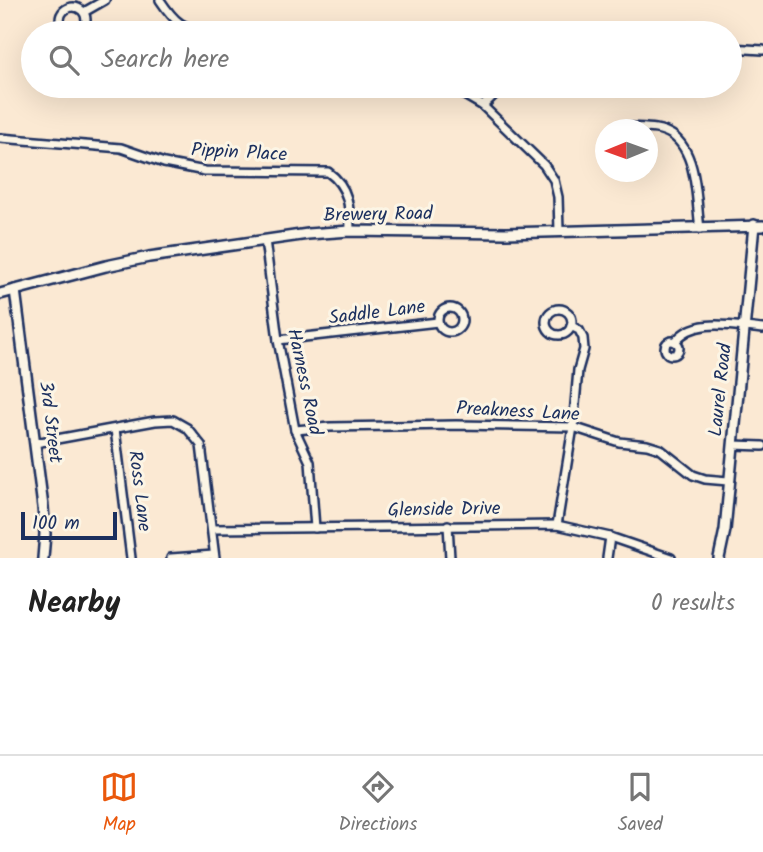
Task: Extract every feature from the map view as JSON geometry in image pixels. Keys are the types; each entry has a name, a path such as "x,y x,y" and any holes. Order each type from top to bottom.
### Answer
{"street":[{"path":"84,12 105,0"},
{"path":"160,0 175,21"},
{"path":"742,49 763,50"},
{"path":"469,98 483,106 544,165 554,180 558,197 559,231"},
{"path":"483,106 491,98"},
{"path":"658,130 673,136 682,146 691,165 700,229"},
{"name":"Pippin Place","path":"0,138 121,148 164,163 205,171 328,172 340,180 350,204 350,231"},
{"name":"Brewery Road","path":"0,294 149,257 350,231 506,233 700,229 759,225"},
{"name":"Laurel Road","path":"719,558 725,530 728,481 759,225"},
{"name":"Harness Road","path":"265,240 278,340 295,430 310,462 315,528"},
{"name":"3rd Street","path":"15,290 44,521 43,558"},
{"name":"Saddle Lane","path":"278,340 438,322"},
{"path":"675,342 689,329 705,325 763,329"},
{"path":"557,525 573,427 578,370 584,349 579,330 571,326"},
{"path":"35,443 155,421 173,420 187,428 201,445 215,556 172,558"},
{"name":"Preakness Lane","path":"295,430 456,425 573,427 619,442 660,449 693,475 728,481"},
{"name":"Ross Lane","path":"115,429 131,558"},
{"path":"733,444 763,446"},
{"path":"448,525 450,558"},
{"name":"Glenside Drive","path":"212,529 557,525 610,537 671,558"},
{"path":"607,558 610,537"}]}
